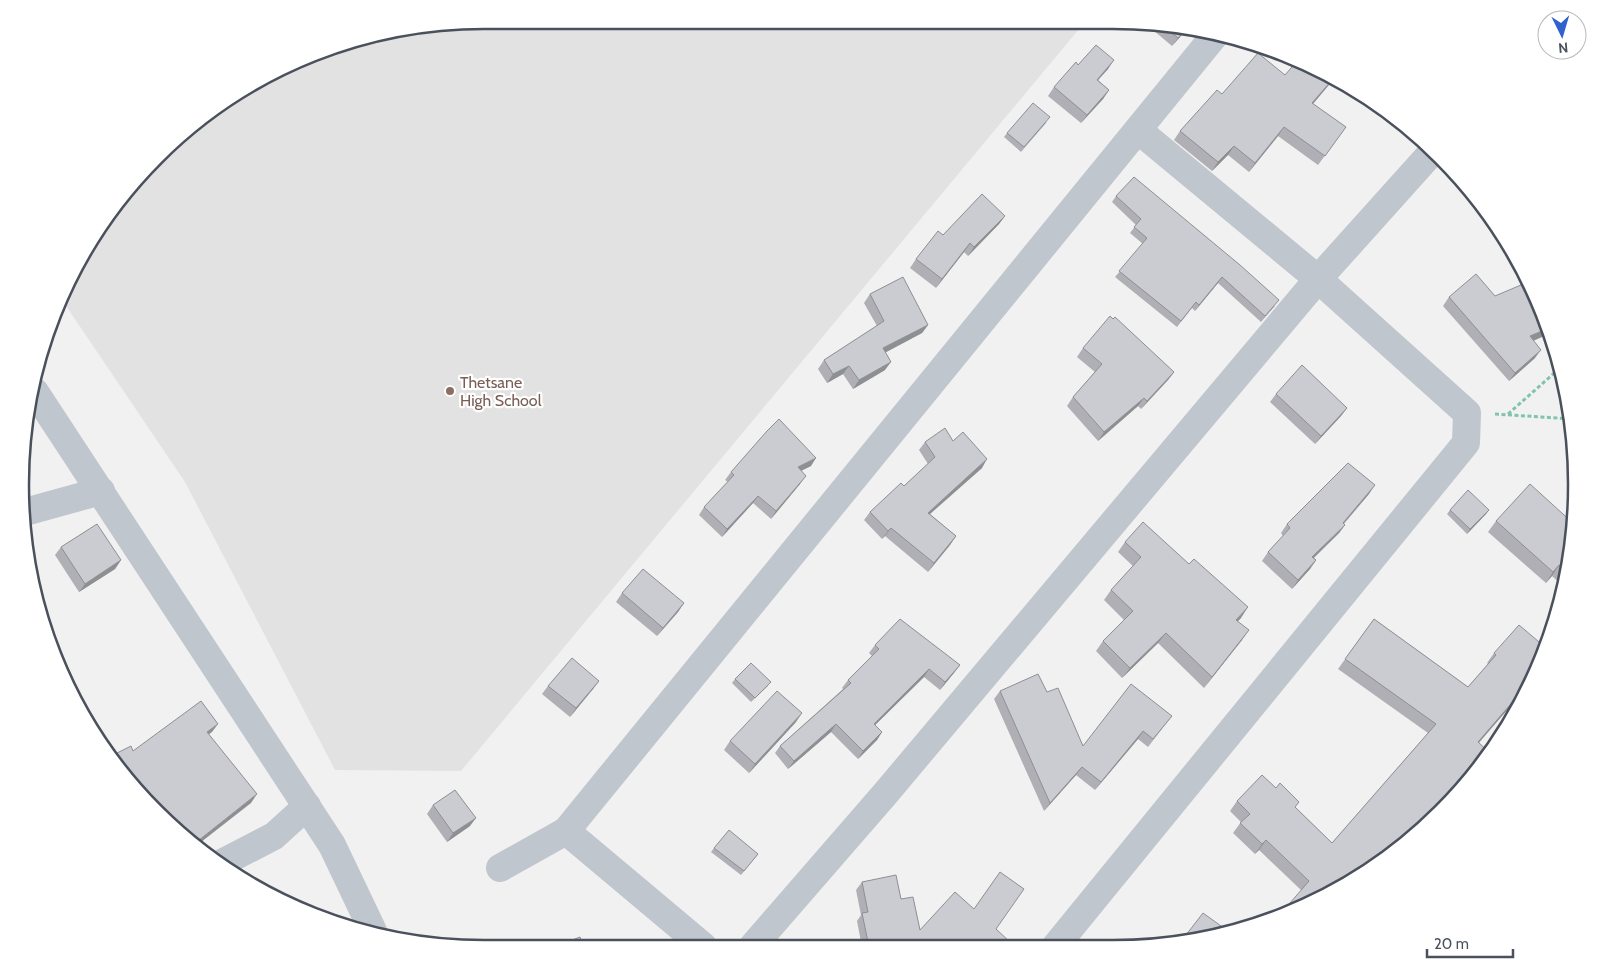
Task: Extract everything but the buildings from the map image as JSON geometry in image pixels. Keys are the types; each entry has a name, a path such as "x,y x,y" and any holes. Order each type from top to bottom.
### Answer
{"street":[{"path":"500,868 566,831 1212,40"},
{"path":"1061,940 1466,443 1467,413 1318,279 1138,130"},
{"path":"758,940 885,794 1318,279 1428,156"},
{"path":"38,396 332,845 370,926"},
{"path":"30,510 101,491"},
{"path":"227,860 274,836 307,806"},
{"path":"566,831 696,940"}],"path":[{"path":"1508,414 1554,373"},
{"path":"1467,413 1563,418"}],"shaded area":[{"name":"Thetsane High School","path":"1079,29 461,771 335,770 185,482 65,305 90,257 106,231 123,207 162,162 207,123 231,106 283,76 310,63 367,44 425,33 455,30"}],"place":[{"name":"Thetsane High School","path":"450,391"}]}
